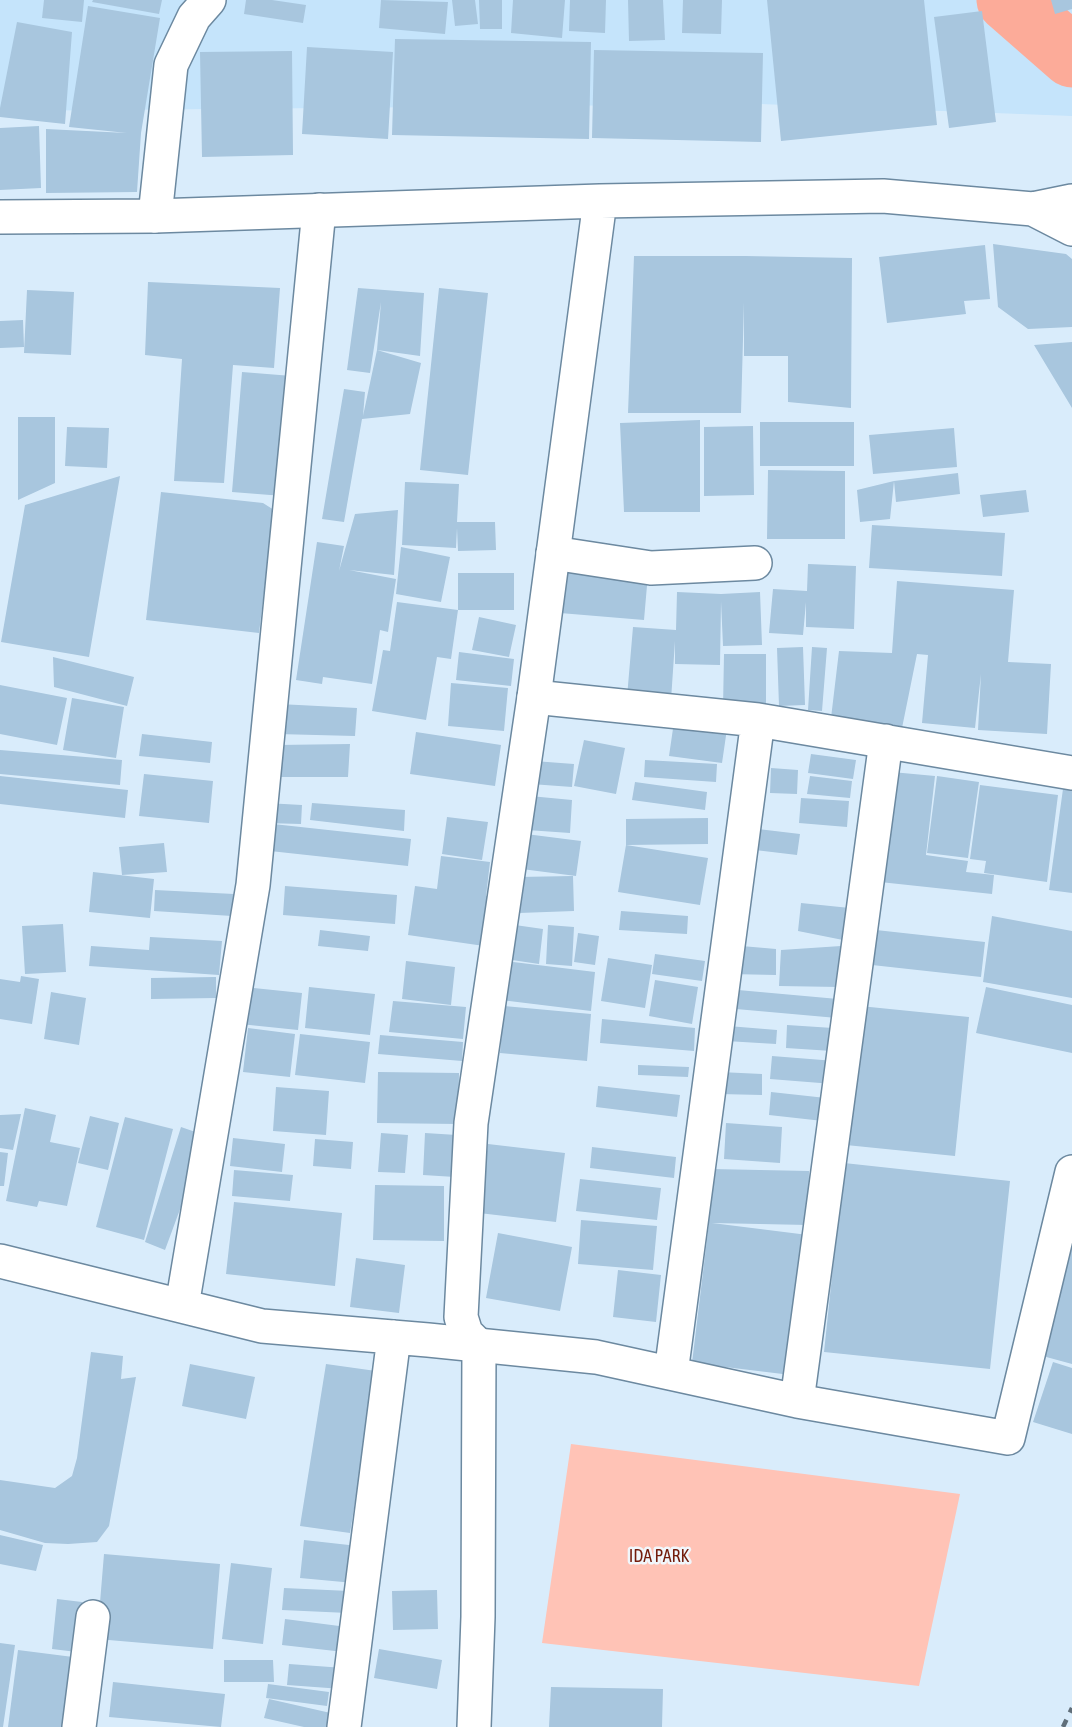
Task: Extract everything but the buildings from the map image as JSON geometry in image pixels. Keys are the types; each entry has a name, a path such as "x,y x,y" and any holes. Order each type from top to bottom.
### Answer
{"street":[{"path":"155,216 171,65 194,17 209,0"},
{"path":"0,217 155,216 600,201 883,196 1033,209 1072,201"},
{"path":"474,1727 478,1617 479,1346 466,1333 460,1317 471,1123 534,697 600,201"},
{"path":"1033,209 1072,229"},
{"path":"182,1306 253,885 319,210"},
{"path":"553,553 651,568 755,563"},
{"path":"534,697 758,720 1072,773"},
{"path":"671,1373 758,720"},
{"path":"796,1401 886,741"},
{"path":"0,1261 262,1326 596,1357 796,1401 1008,1438 1072,1172"},
{"path":"344,1727 394,1337"},
{"path":"79,1727 93,1617"}],"shaded area":[{"path":"0,0 1072,0 1072,116 760,104 0,111"}],"green space":[{"name":"IDA PARK","path":"571,1444 960,1494 919,1686 542,1643"}],"waterway":[{"path":"1008,0 1072,56"}],"railway":[{"path":"1063,1727 1072,1708"}]}
